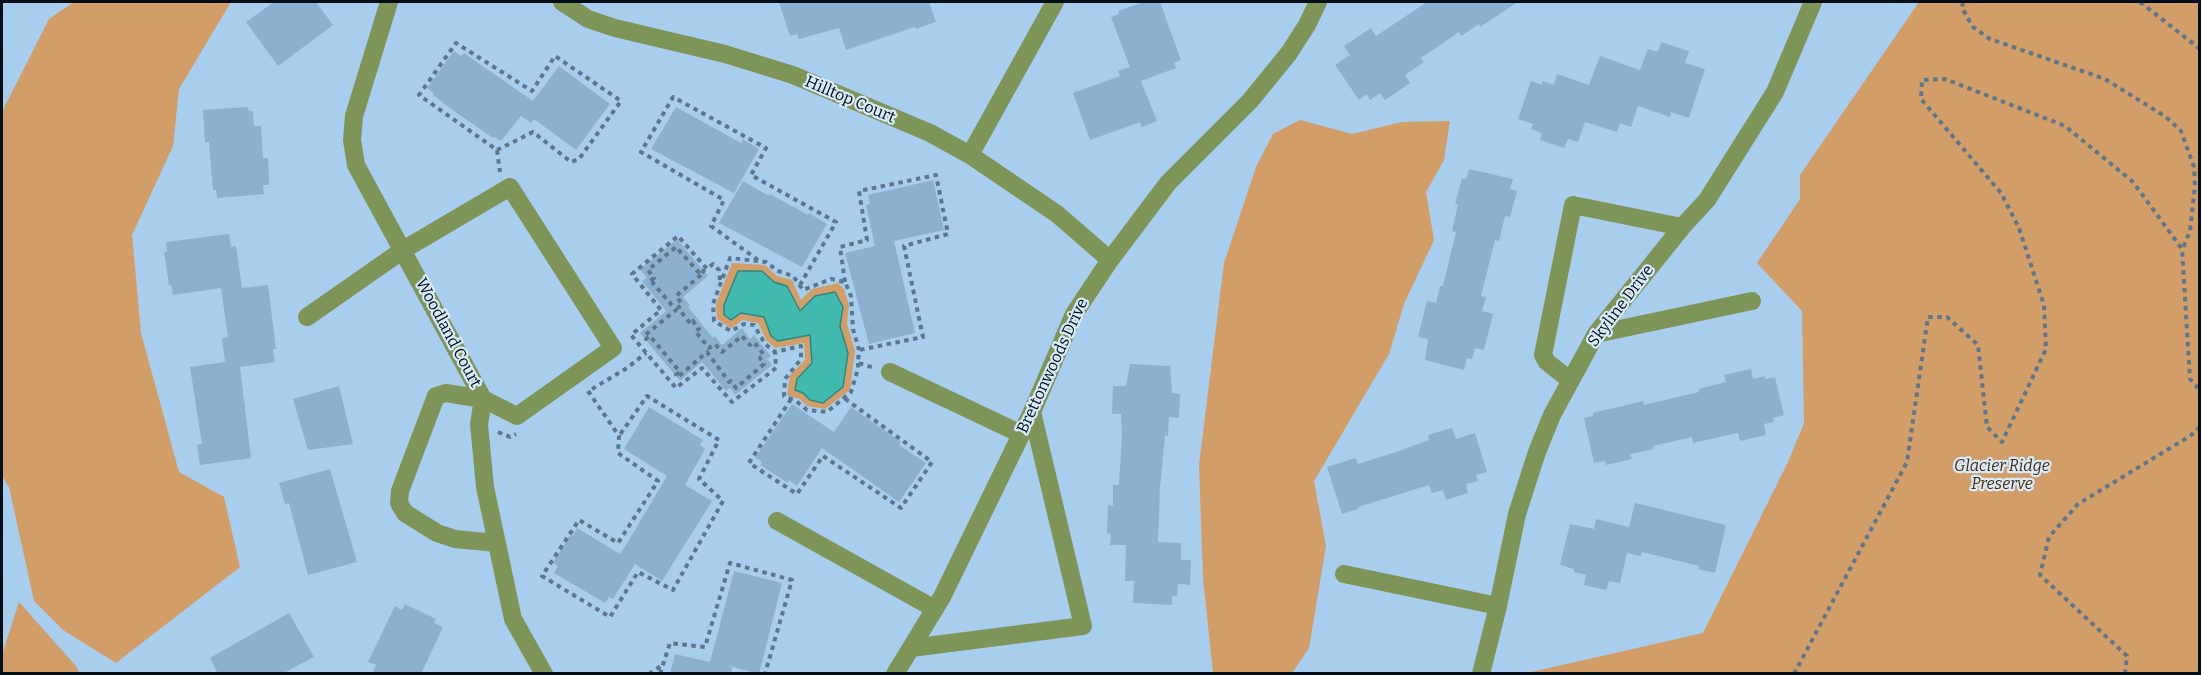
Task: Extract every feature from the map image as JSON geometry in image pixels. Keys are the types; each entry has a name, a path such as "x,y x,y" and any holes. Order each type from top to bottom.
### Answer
{"street":[{"name":"Woodland Court","path":"388,2 354,116 352,140 356,165 483,399 480,424 485,487 513,619 544,674"},
{"name":"Hilltop Court","path":"562,2 588,19 615,28 725,54 793,75 930,134 970,155 1057,214 1110,260"},
{"path":"970,155 1055,2"},
{"name":"Brettonwoods Drive","path":"895,674 935,609 1032,412 1074,314 1110,260 1168,183 1250,100 1289,53 1307,26 1318,2"},
{"name":"Skyline Drive","path":"1481,674 1517,514 1537,452 1552,415 1596,334 1682,227 1707,200 1775,92 1813,2"},
{"path":"307,317 403,250 510,187 613,348 517,416 483,399 446,393 436,396 400,491 399,503 405,513 437,533 455,540 497,543"},
{"path":"1570,380 1547,362 1543,355 1573,205 1682,227"},
{"path":"1596,334 1752,301"},
{"path":"890,372 1021,434"},
{"path":"911,648 1083,626 1032,412"},
{"path":"777,521 935,609"},
{"path":"1344,574 1498,606"}],"path":[{"path":"1963,2 1962,8 1973,27 1990,39 2105,79 2166,117 2181,131 2194,167 2195,186 2190,231 2182,249 2190,379 2199,390"},
{"path":"2140,2 2199,49"},
{"path":"497,150 534,132 571,162 579,159 621,101 555,56 532,91 456,43 418,95 497,150 503,190"},
{"path":"1794,674 1907,462 1928,317 1947,317 1978,345 1987,427 2002,442 2046,349 2044,305 2019,228 2001,193 1921,99 1922,80 1945,79 2065,126 2133,182 2182,249"},
{"path":"759,260 711,226 724,200 641,152 673,97 766,148 751,175 836,222 800,285"},
{"path":"775,352 801,346 801,359 785,379 784,396 807,410 827,412 851,392 858,369 859,350 853,329 851,296 845,282 840,247 867,240 859,192 936,175 948,234 904,246 923,337 859,350"},
{"path":"706,267 678,236 632,274 661,310 631,335 676,388 702,368 732,402 776,368 775,352 765,344 754,325 744,324 731,331 714,321 713,304 730,258 766,262 778,271 794,276 803,290 831,279 845,282"},
{"path":"701,275 676,247 648,270 654,278 650,284 652,282 676,310 644,336 646,339 650,336 680,372 676,375 678,377 707,352 736,388 765,364 760,358 764,355 754,342 750,345 742,336 722,352 715,344 709,348 695,331 699,329 693,321 691,324 678,308 682,304 676,296 701,275 706,267"},
{"path":"706,267 707,269 713,264 719,270 720,281"},
{"path":"858,363 890,372"},
{"path":"588,391 619,436 618,453 658,480 618,543 579,520 542,576 610,617 639,572 674,590 723,501 699,479 719,440 647,396 619,436"},
{"path":"791,399 749,463 797,494 823,456 901,508 932,462 844,398"},
{"path":"2125,674 2127,656 2040,575 2049,537 2078,504 2190,436 2199,427"},
{"path":"660,674 670,643 705,647 730,563 792,580 765,674"},
{"path":"649,674 662,665"}],"green space":[{"path":"74,2 231,2 179,89 173,146 132,235 141,333 179,472 224,497 240,567 116,663 63,630 34,601 9,487 2,476 2,112 49,19"},
{"name":"Glacier Ridge Preserve","path":"1919,2 2199,2 2199,673 1527,673 1703,633 1788,462 1804,423 1802,311 1757,263 1800,199 1800,175"},
{"path":"1300,120 1352,134 1402,122 1450,121 1444,160 1426,192 1434,240 1404,304 1389,354 1314,481 1326,546 1309,648 1292,673 1213,673 1203,579 1199,465 1224,263 1256,167 1273,134"},
{"path":"732,263 765,265 777,276 792,280 801,300 812,289 838,283 844,289 849,305 847,324 855,351 850,390 825,409 807,406 800,399 787,395 790,375 805,360 804,343 775,348 766,340 758,323 743,320 731,328 717,319 716,304"},
{"path":"19,602 80,673 2,673 2,655"}],"shaded area":[{"path":"738,271 762,271 774,282 787,286 800,311 815,296 835,292 843,307 840,326 848,353 843,387 823,403 810,400 803,393 795,390 797,379 812,363 810,335 778,341 771,336 764,317 741,313 731,320 724,315 724,305"}],"building":[{"path":"274,2 316,2 333,25 278,66 246,22"},
{"path":"779,2 929,2 936,22 846,50 839,28 799,39 797,34 790,36"},
{"path":"1144,2 1160,2 1181,60 1174,63 1176,68 1141,81 1157,121 1142,127 1140,122 1090,140 1073,93 1120,76 1118,71 1130,67 1111,17 1119,14 1118,11"},
{"path":"1427,2 1518,2 1480,27 1479,24 1461,36 1459,32 1421,58 1424,62 1405,75 1410,83 1385,100 1380,93 1370,100 1367,94 1359,100 1335,65 1350,55 1344,46 1371,28 1376,36"},
{"path":"1661,42 1689,51 1685,63 1705,69 1689,118 1671,112 1670,117 1638,106 1631,127 1620,123 1617,132 1585,122 1578,142 1568,139 1564,148 1540,140 1542,133 1531,129 1533,124 1518,119 1531,81 1542,85 1543,81 1554,85 1557,74 1589,85 1600,56 1640,70 1648,49 1658,52"},
{"path":"454,51 461,56 464,53 533,101 559,66 610,104 576,150 534,119 531,123 521,116 501,141 454,111 427,88"},
{"path":"248,107 249,111 253,111 254,126 261,126 263,158 268,158 269,185 263,185 264,194 217,198 216,190 213,190 209,142 205,142 203,110"},
{"path":"676,107 741,143 743,139 759,149 734,193 651,149"},
{"path":"1469,169 1513,179 1510,189 1517,191 1510,217 1505,216 1499,241 1495,240 1481,296 1486,297 1482,311 1493,314 1484,350 1475,348 1472,359 1467,358 1464,370 1425,360 1428,339 1418,337 1427,301 1436,303 1440,286 1443,286 1456,232 1452,231 1458,204 1455,204 1462,178 1466,179"},
{"path":"933,180 944,230 894,241 915,333 869,344 845,253 875,246 866,205 870,204 868,195"},
{"path":"743,181 827,224 802,267 719,223"},
{"path":"229,234 231,247 236,246 242,288 268,285 276,349 273,349 275,362 240,367 251,458 200,465 197,445 202,444 190,367 225,362 222,338 228,337 221,288 173,295 171,285 169,285 164,252 167,252 166,242"},
{"path":"677,239 708,276 683,297 690,305 688,307 713,338 715,336 722,345 742,328 750,339 754,335 771,356 767,359 772,365 735,395 730,388 726,391 702,362 680,381 640,333 666,311 642,281 647,278 640,269"},
{"path":"1130,364 1170,366 1172,393 1180,394 1179,418 1169,417 1168,436 1165,435 1158,542 1181,543 1181,560 1191,560 1190,585 1178,584 1177,596 1172,596 1172,605 1133,603 1134,581 1125,581 1126,545 1110,545 1111,534 1107,533 1108,505 1113,506 1113,485 1119,485 1122,435 1121,414 1112,414 1113,386 1126,386"},
{"path":"1751,369 1753,379 1765,376 1765,379 1775,377 1784,415 1773,418 1774,422 1764,424 1766,435 1740,441 1738,433 1693,443 1692,437 1630,454 1632,459 1606,465 1605,461 1594,463 1584,418 1593,416 1593,413 1643,401 1644,405 1699,392 1698,389 1726,382 1724,375"},
{"path":"339,386 353,444 308,450 293,399"},
{"path":"792,404 834,432 851,407 901,442 899,445 926,463 899,502 822,448 797,486 789,480 788,483 760,465 762,462 755,458"},
{"path":"649,407 703,440 700,445 705,449 685,485 712,501 662,581 635,564 613,599 609,597 605,603 554,573 558,566 553,563 570,535 573,536 577,528 620,554 629,540 667,476 624,449"},
{"path":"1452,428 1456,439 1475,433 1487,472 1476,475 1478,481 1466,484 1468,493 1446,500 1443,490 1432,493 1429,485 1342,514 1327,467 1356,458 1358,464 1429,440 1428,435"},
{"path":"330,469 357,562 308,575 289,503 285,504 279,483"},
{"path":"1635,503 1726,525 1715,573 1698,569 1699,566 1642,552 1641,556 1627,553 1620,583 1609,581 1606,590 1584,585 1586,575 1560,565 1570,524 1594,529 1596,519 1629,527"},
{"path":"734,571 782,583 759,674 726,665 732,667 731,674 670,674 675,654 710,662"},
{"path":"405,604 436,619 434,623 443,627 421,674 372,674 376,665 368,662 395,606 402,610"},
{"path":"289,613 314,657 282,674 218,674 210,658"}]}
